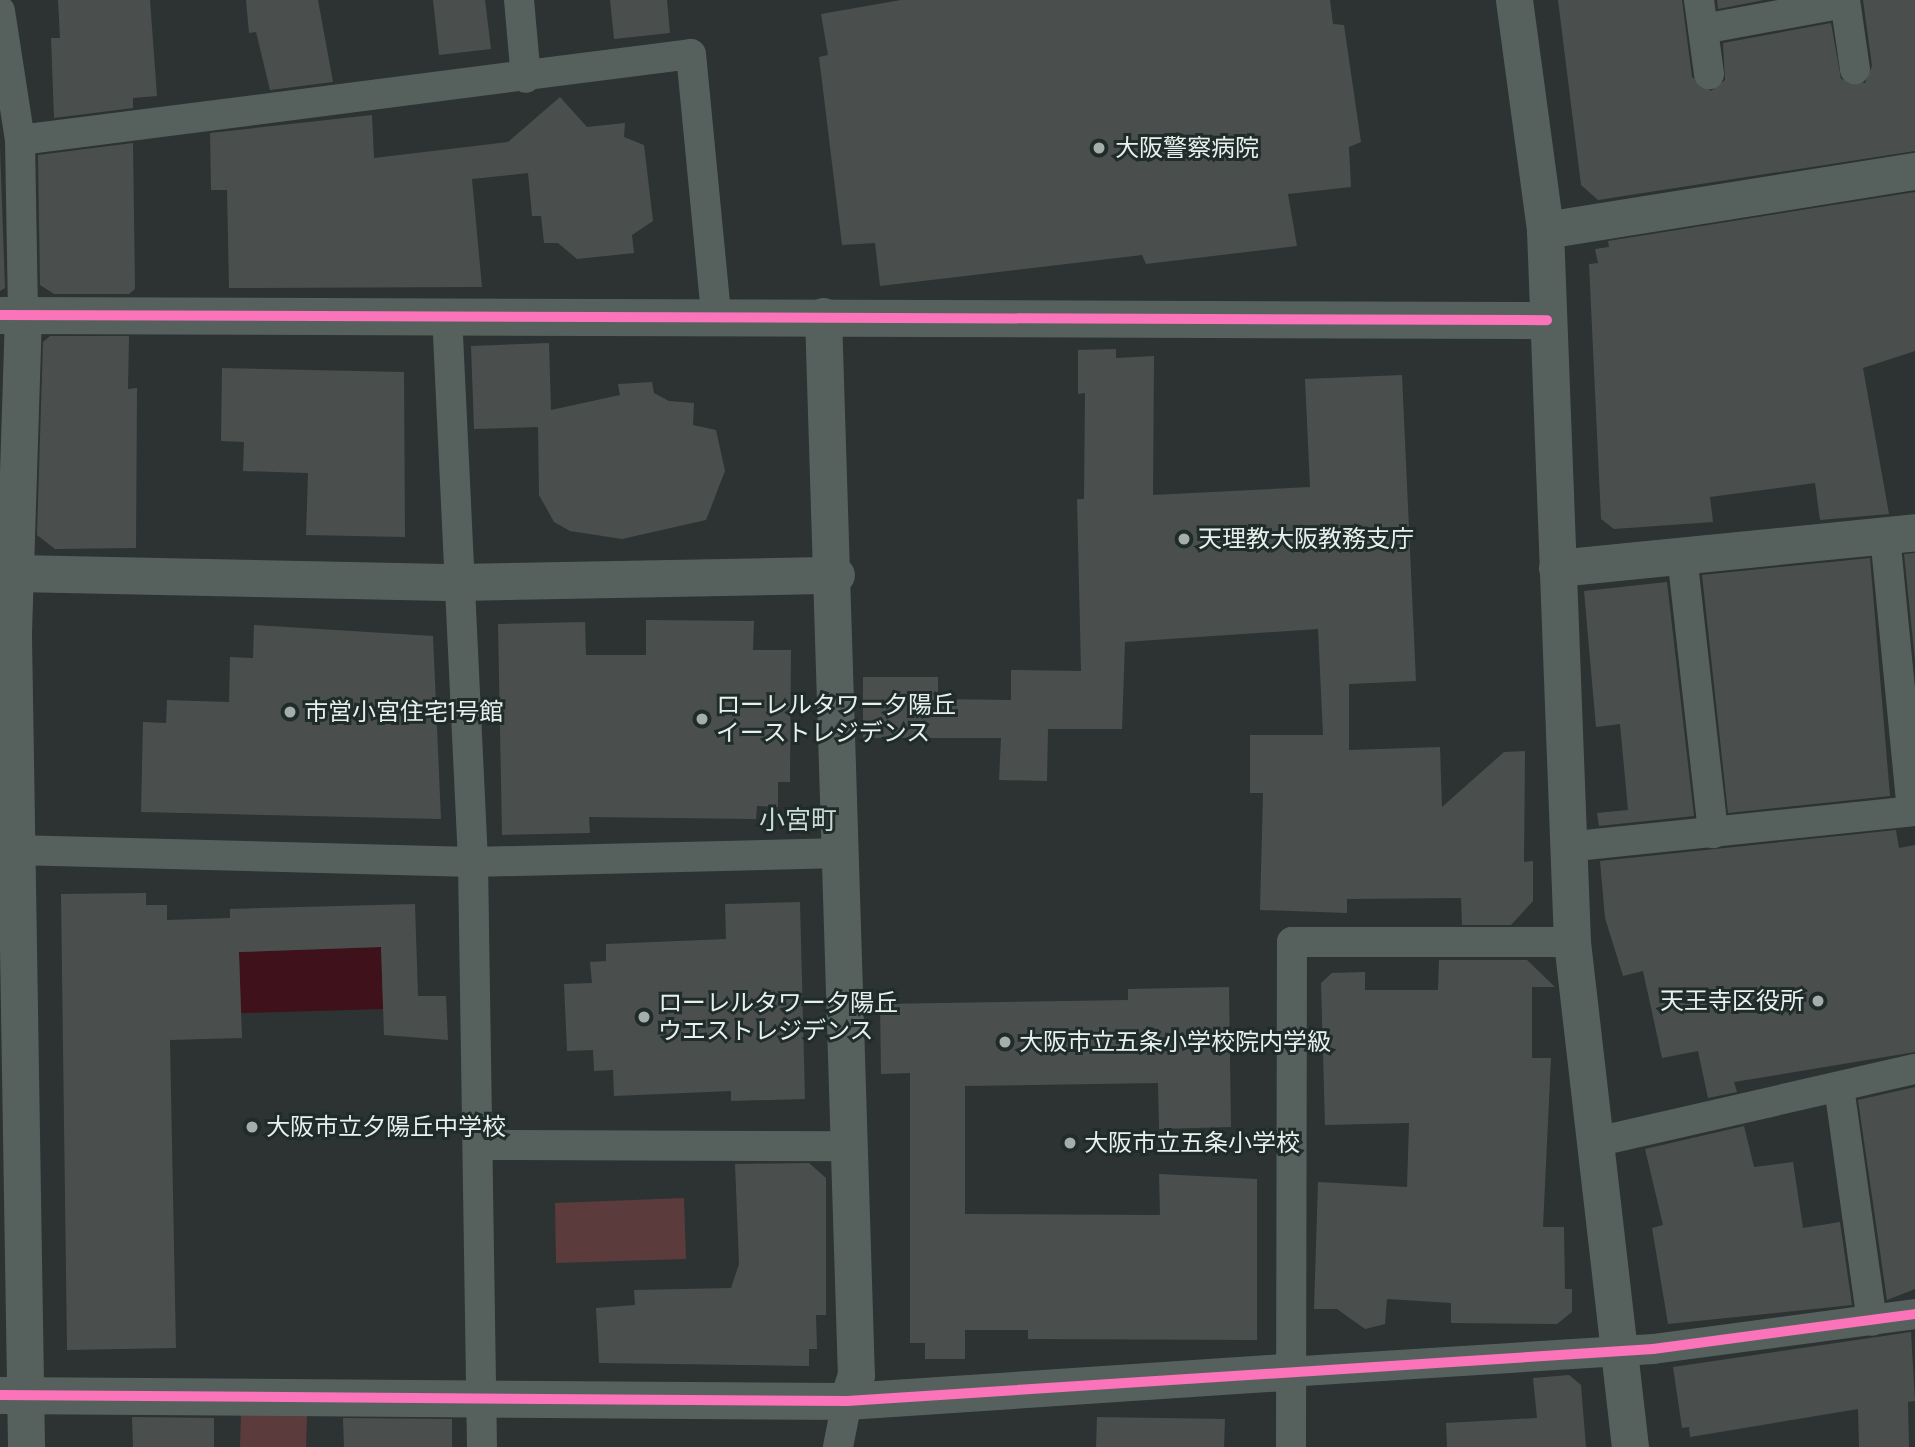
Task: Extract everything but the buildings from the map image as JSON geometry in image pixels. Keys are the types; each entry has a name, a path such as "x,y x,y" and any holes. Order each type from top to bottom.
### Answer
{"street":[{"path":"519,0 526,78"},
{"path":"1514,0 1545,230 1566,847 1573,942 1600,1141 1630,1447"},
{"path":"1709,74 1701,14 1845,2 1854,69"},
{"path":"0,11 13,133 12,315 16,573 6,636 13,1395 26,1447"},
{"path":"13,133 526,78 691,54 716,315"},
{"path":"1545,230 1915,171"},
{"path":"12,315 447,314 1547,320"},
{"path":"447,314 473,862 482,1447"},
{"path":"823,316 836,575 848,1146 856,1375 847,1401 838,1447"},
{"path":"1557,568 1900,533 1912,811 1566,847"},
{"path":"1682,555 1713,833"},
{"path":"16,573 458,582 836,575"},
{"path":"7,850 473,862 842,853"},
{"path":"1291,1447 1287,1372 1292,942 1573,942"},
{"path":"1600,1141 1915,1069"},
{"path":"1839,1087 1872,1321"},
{"path":"478,1145 848,1146"},
{"path":"13,1395 482,1395 847,1401 1621,1348 1915,1314"}],"shaded area":[{"path":"381,947 383,1009 241,1013 239,952"},
{"path":"684,1198 686,1259 556,1263 555,1203"},
{"path":"241,1414 307,1416 306,1447 240,1447"}],"cycle path":[{"path":"0,315 1547,320"},
{"path":"0,1395 847,1401 1653,1349 1915,1314"}],"place":[{"name":"大阪警察病院","path":"1099,148"},
{"name":"天理教大阪教務支庁","path":"1184,539"},
{"name":"市営小宮住宅1号館","path":"290,712"},
{"name":"ローレルタワー夕陽丘 イーストレジデンス","path":"702,719"},
{"name":"天王寺区役所","path":"1818,1001"},
{"name":"ローレルタワー夕陽丘 ウエストレジデンス","path":"644,1017"},
{"name":"大阪市立五条小学校院内学級","path":"1005,1042"},
{"name":"大阪市立夕陽丘中学校","path":"252,1127"},
{"name":"大阪市立五条小学校","path":"1070,1143"}],"district":[{"name":"小宮町","path":"798,821"}]}
